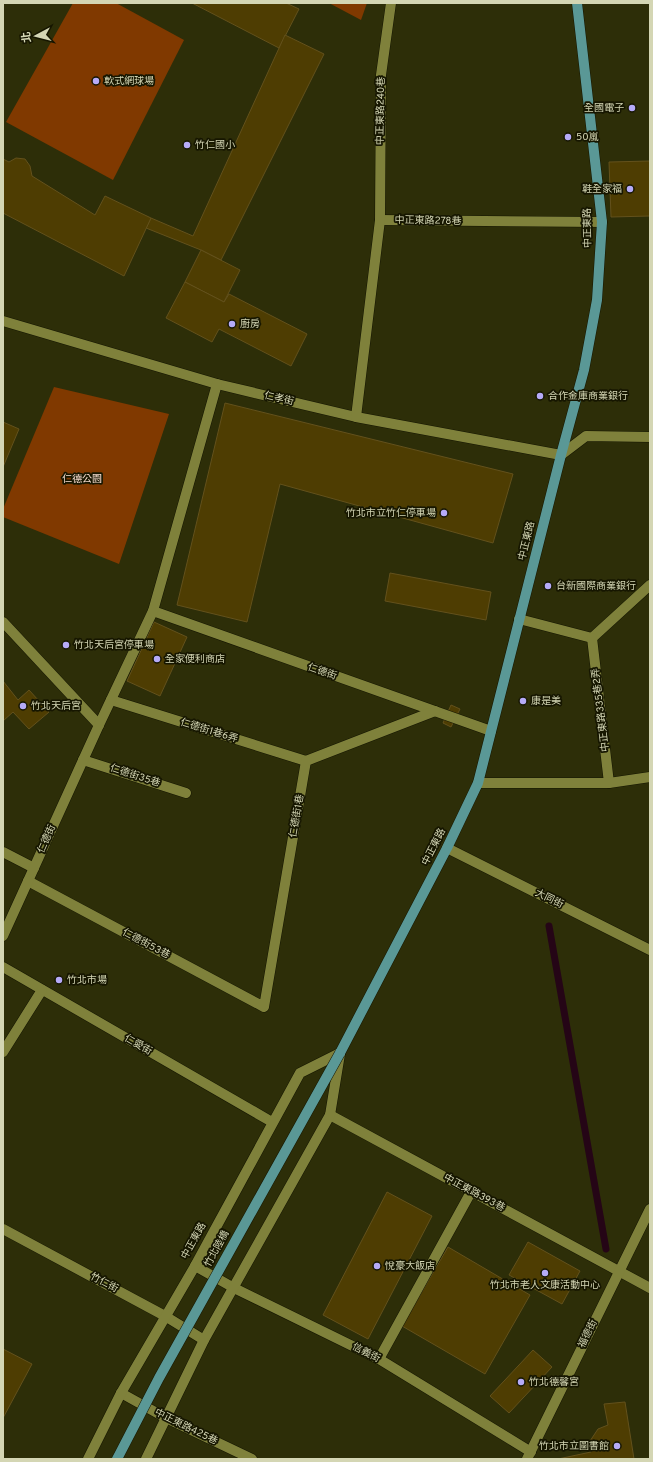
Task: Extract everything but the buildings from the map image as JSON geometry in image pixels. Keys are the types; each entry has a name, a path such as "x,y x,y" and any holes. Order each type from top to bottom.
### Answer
{"main road":[{"name":"中正東路","path":"340,1053 447,848 478,783 584,370 597,300 602,222 577,3"},
{"name":"竹北陸橋","path":"117,1459 159,1378 340,1053"}],"street":[{"name":"中正東路240巷","path":"380,220 381,75 391,3"},
{"name":"中正東路278巷","path":"356,417 380,220 602,222"},
{"name":"仁孝街","path":"3,322 217,384 356,417 561,455"},
{"name":"仁德街","path":"3,936 99,724 153,612 217,384"},
{"path":"561,455 586,436 650,437"},
{"path":"519,619 592,638 650,585"},
{"name":"仁德街","path":"153,612 491,731"},
{"path":"3,622 99,724"},
{"name":"中正東路335巷2弄","path":"592,638 609,783"},
{"name":"仁德街1巷6弄","path":"111,700 306,761"},
{"path":"306,761 435,712"},
{"name":"仁德街35巷","path":"83,760 186,793"},
{"name":"仁德街1巷","path":"264,1007 306,761"},
{"path":"478,783 609,783 650,777"},
{"name":"大同街","path":"447,848 650,950"},
{"path":"3,852 34,868"},
{"name":"仁德街53巷","path":"28,881 264,1007"},
{"name":"仁愛街","path":"3,967 272,1122"},
{"path":"3,1052 42,990"},
{"name":"中正東路","path":"146,1459 204,1340 330,1115 340,1053"},
{"name":"中正東路","path":"88,1459 121,1393 195,1266 300,1073 340,1053"},
{"name":"中正東路393巷","path":"330,1115 650,1288"},
{"path":"379,1359 471,1192"},
{"name":"福德街","path":"529,1455 650,1209"},
{"name":"竹仁街","path":"3,1229 165,1316 204,1340"},
{"name":"信義街","path":"195,1266 234,1288 379,1359 529,1455"},
{"name":"中正東路425巷","path":"121,1393 166,1418 252,1459"}],"green space":[{"name":"軟式網球場","path":"73,3 116,3 184,40 113,180 6,122"},
{"path":"329,3 367,3 361,20"},
{"name":"仁德公園","path":"54,387 169,414 119,564 3,517 3,509"}],"waterway":[{"path":"549,926 606,1249"}],"place":[{"name":"軟式網球場","path":"96,81"},
{"name":"全國電子","path":"632,108"},
{"name":"50嵐","path":"568,137"},
{"name":"竹仁國小","path":"187,145"},
{"name":"鞋全家福","path":"630,189"},
{"name":"廚房","path":"232,324"},
{"name":"合作金庫商業銀行","path":"540,396"},
{"name":"竹北市立竹仁停車場","path":"444,513"},
{"name":"台新國際商業銀行","path":"548,586"},
{"name":"竹北天后宮停車場","path":"66,645"},
{"name":"全家便利商店","path":"157,659"},
{"name":"康是美","path":"523,701"},
{"name":"竹北天后宮","path":"23,706"},
{"name":"竹北市場","path":"59,980"},
{"name":"悅豪大飯店","path":"377,1266"},
{"name":"竹北市老人文康活動中心","path":"545,1273"},
{"name":"竹北德馨宮","path":"521,1382"},
{"name":"竹北市立圖書館","path":"617,1446"}]}
